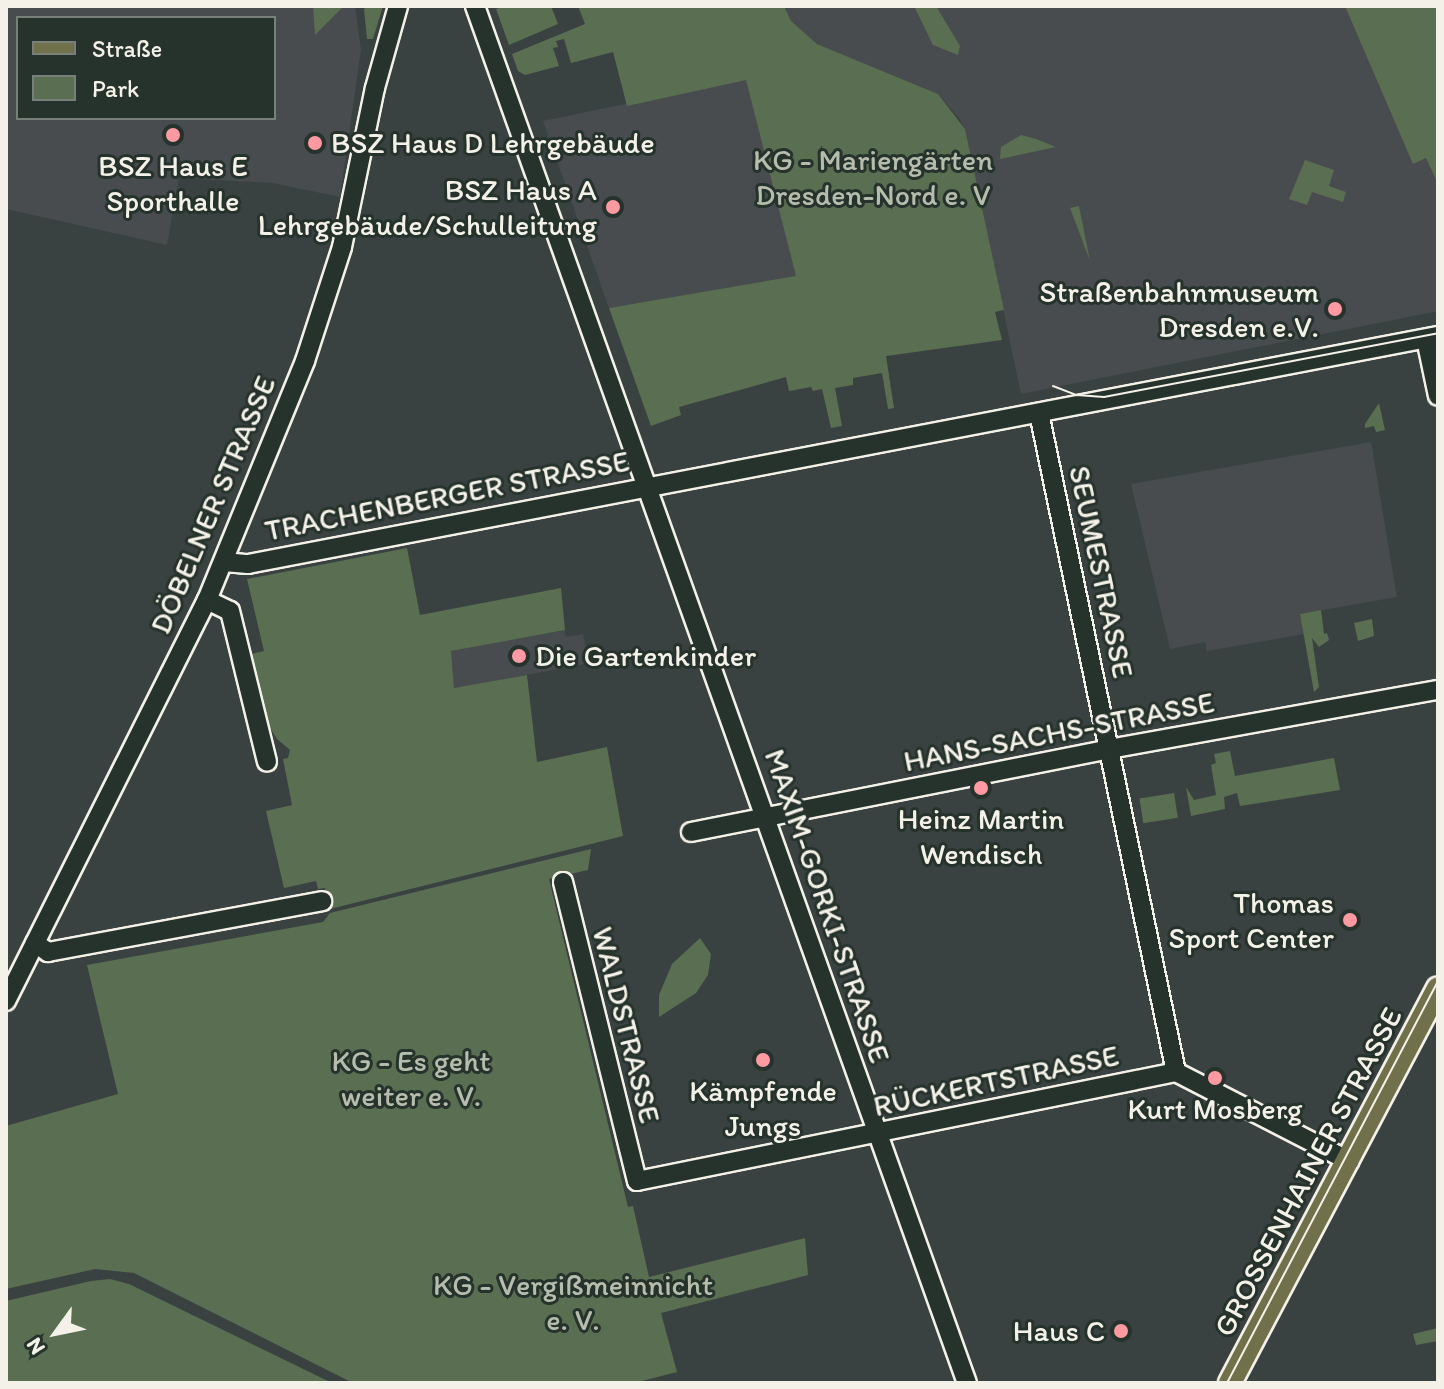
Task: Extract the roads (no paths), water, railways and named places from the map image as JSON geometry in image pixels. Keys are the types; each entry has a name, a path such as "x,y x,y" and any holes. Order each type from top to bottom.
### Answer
{"main road":[{"name":"GROSSENHAINER STRASSE","path":"1230,1383 1438,989"}],"street":[{"name":"DÖBELNER STRASSE","path":"6,1001 207,600 320,320 342,247 375,88 398,6"},
{"name":"MAXIM-GORKI-STRASSE","path":"475,6 967,1383"},
{"path":"1039,413 1432,338 1438,396"},
{"name":"TRACHENBERGER STRASSE","path":"224,562 248,564 647,485 1039,413"},
{"name":"SEUMESTRASSE","path":"1039,413 1176,1072"},
{"path":"207,600 230,611 267,762"},
{"name":"HANS-SACHS-STRASSE","path":"691,832 1109,749 1438,690"},
{"name":"WALDSTRASSE","path":"563,882 637,1181"},
{"path":"35,943 48,952 322,901"},
{"path":"1176,1072 1349,1161"},
{"name":"RÜCKERTSTRASSE","path":"637,1181 1176,1072"}],"tram line":[{"path":"1053,386 1077,395 1104,397 1438,333"},
{"path":"1227,1383 1438,981"}],"place":[{"name":"BSZ Haus E Sporthalle","path":"173,135"},
{"name":"BSZ Haus D Lehrgebäude","path":"315,143"},
{"name":"BSZ Haus A Lehrgebäude/Schulleitung","path":"613,207"},
{"name":"Straßenbahnmuseum Dresden e.V.","path":"1335,309"},
{"name":"Die Gartenkinder","path":"519,656"},
{"name":"Heinz Martin Wendisch","path":"981,788"},
{"name":"Thomas Sport Center","path":"1350,920"},
{"name":"Kämpfende Jungs","path":"763,1060"},
{"name":"Kurt Mosberg","path":"1215,1078"},
{"name":"Haus C","path":"1121,1331"}],"park label":[{"name":"KG - Mariengärten Dresden-Nord e. V","path":"873,177"},
{"name":"KG - Es geht weiter e. V.","path":"411,1078"},
{"name":"KG - Vergißmeinnicht e. V.","path":"573,1302"}]}
